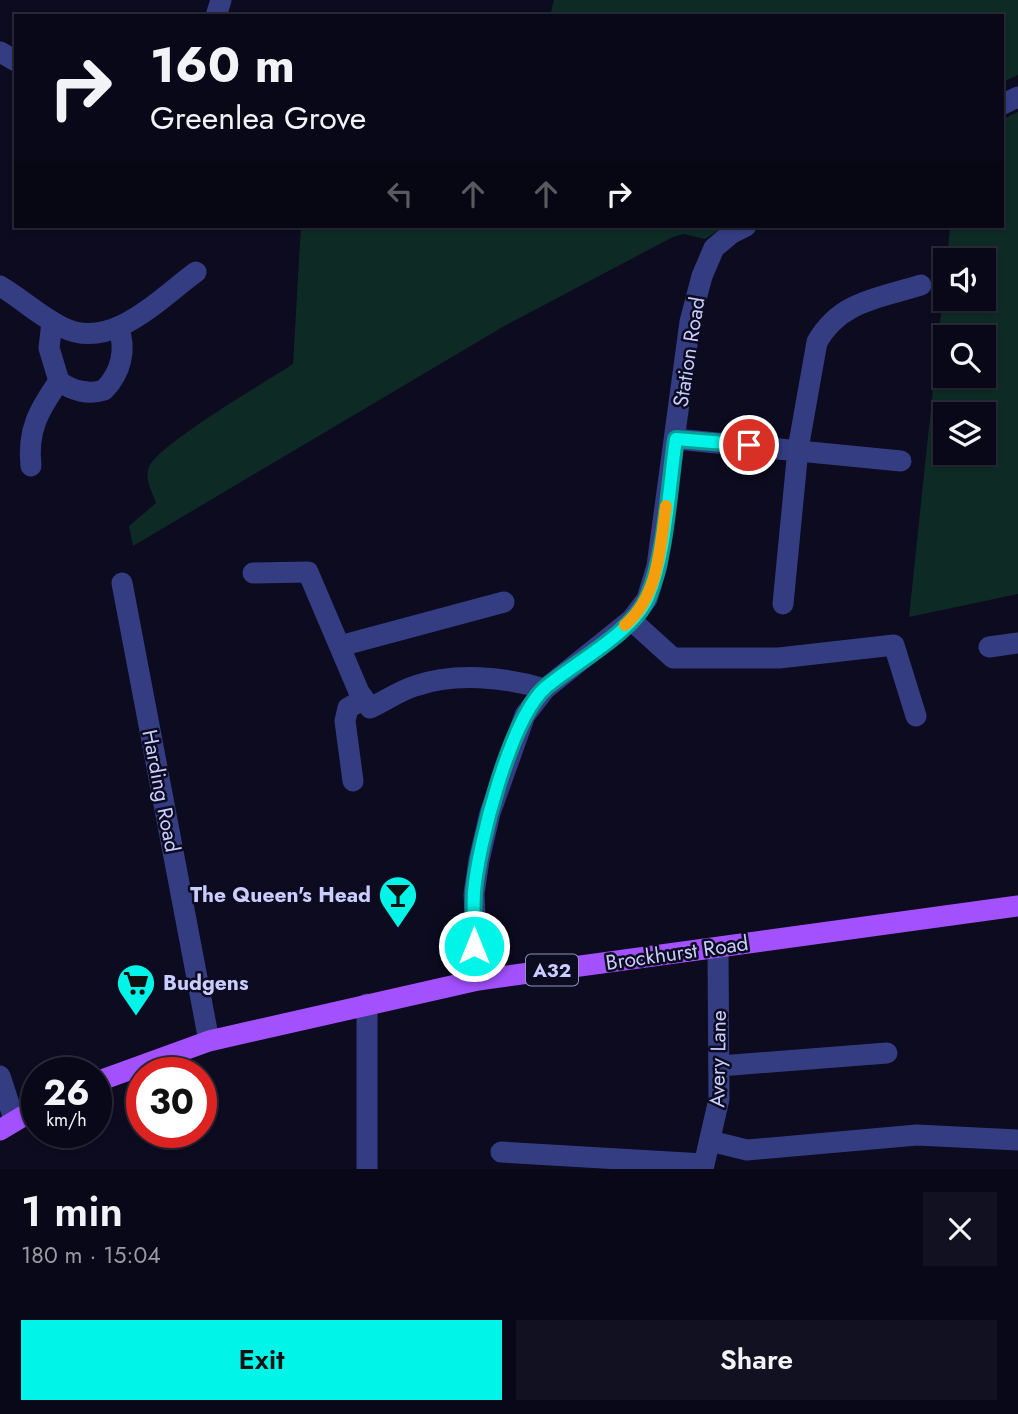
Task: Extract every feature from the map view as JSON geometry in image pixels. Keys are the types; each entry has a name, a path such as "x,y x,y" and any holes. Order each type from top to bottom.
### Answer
{"main road":[{"name":"Brockhurst Road","path":"112,1076 209,1041 478,980 1018,906"}],"street":[{"name":"Station Road","path":"478,980 474,894 479,860 490,813 514,743 525,715 545,689 631,620 648,598 657,566 691,322 702,276 714,248 742,228"},
{"path":"0,286 52,322 70,331 88,334 118,327 196,272"},
{"path":"783,604 798,449 817,342 844,309 921,285"},
{"path":"52,322 49,348 59,381 76,390 104,390 116,376 122,352 118,327"},
{"path":"30,466 32,427 39,410 59,381"},
{"path":"676,439 901,461"},
{"path":"253,573 307,572 370,708 415,685 458,678 511,679 545,689"},
{"name":"Harding Road","path":"122,583 209,1041"},
{"path":"340,646 504,602"},
{"path":"631,620 673,659 779,658 894,645 916,716"},
{"path":"989,647 1018,643"},
{"path":"353,781 345,721 348,708 364,699"},
{"name":"Avery Lane","path":"704,1167 718,1113 718,948"},
{"path":"367,1004 367,1169"},
{"path":"720,1066 887,1053"},
{"path":"0,1076 7,1124"},
{"path":"710,1141 747,1150 917,1135 1018,1140"},
{"path":"501,1152 704,1167"}],"green space":[{"path":"554,0 1018,0 1018,75 1004,82 1004,14 550,14"},
{"path":"1018,112 1018,594 909,617 933,388 996,388 996,325 940,325 941,311 996,311 996,248 948,248 950,228 1004,228 1004,119"},
{"path":"301,228 723,228 705,239 684,234 673,237 506,325 133,546 129,526 156,503 147,476 149,467 157,457 192,429 293,364"}],"slow traffic":[{"path":"625,625 648,598 657,566 666,506"}],"place":[{"name":"The Queen's Head","path":"398,929"},
{"name":"Budgens","path":"136,1017"}],"route":[{"path":"474,946 474,894 479,860 490,813 525,715 545,689 631,620 648,598 657,566 676,439 749,445"}]}
